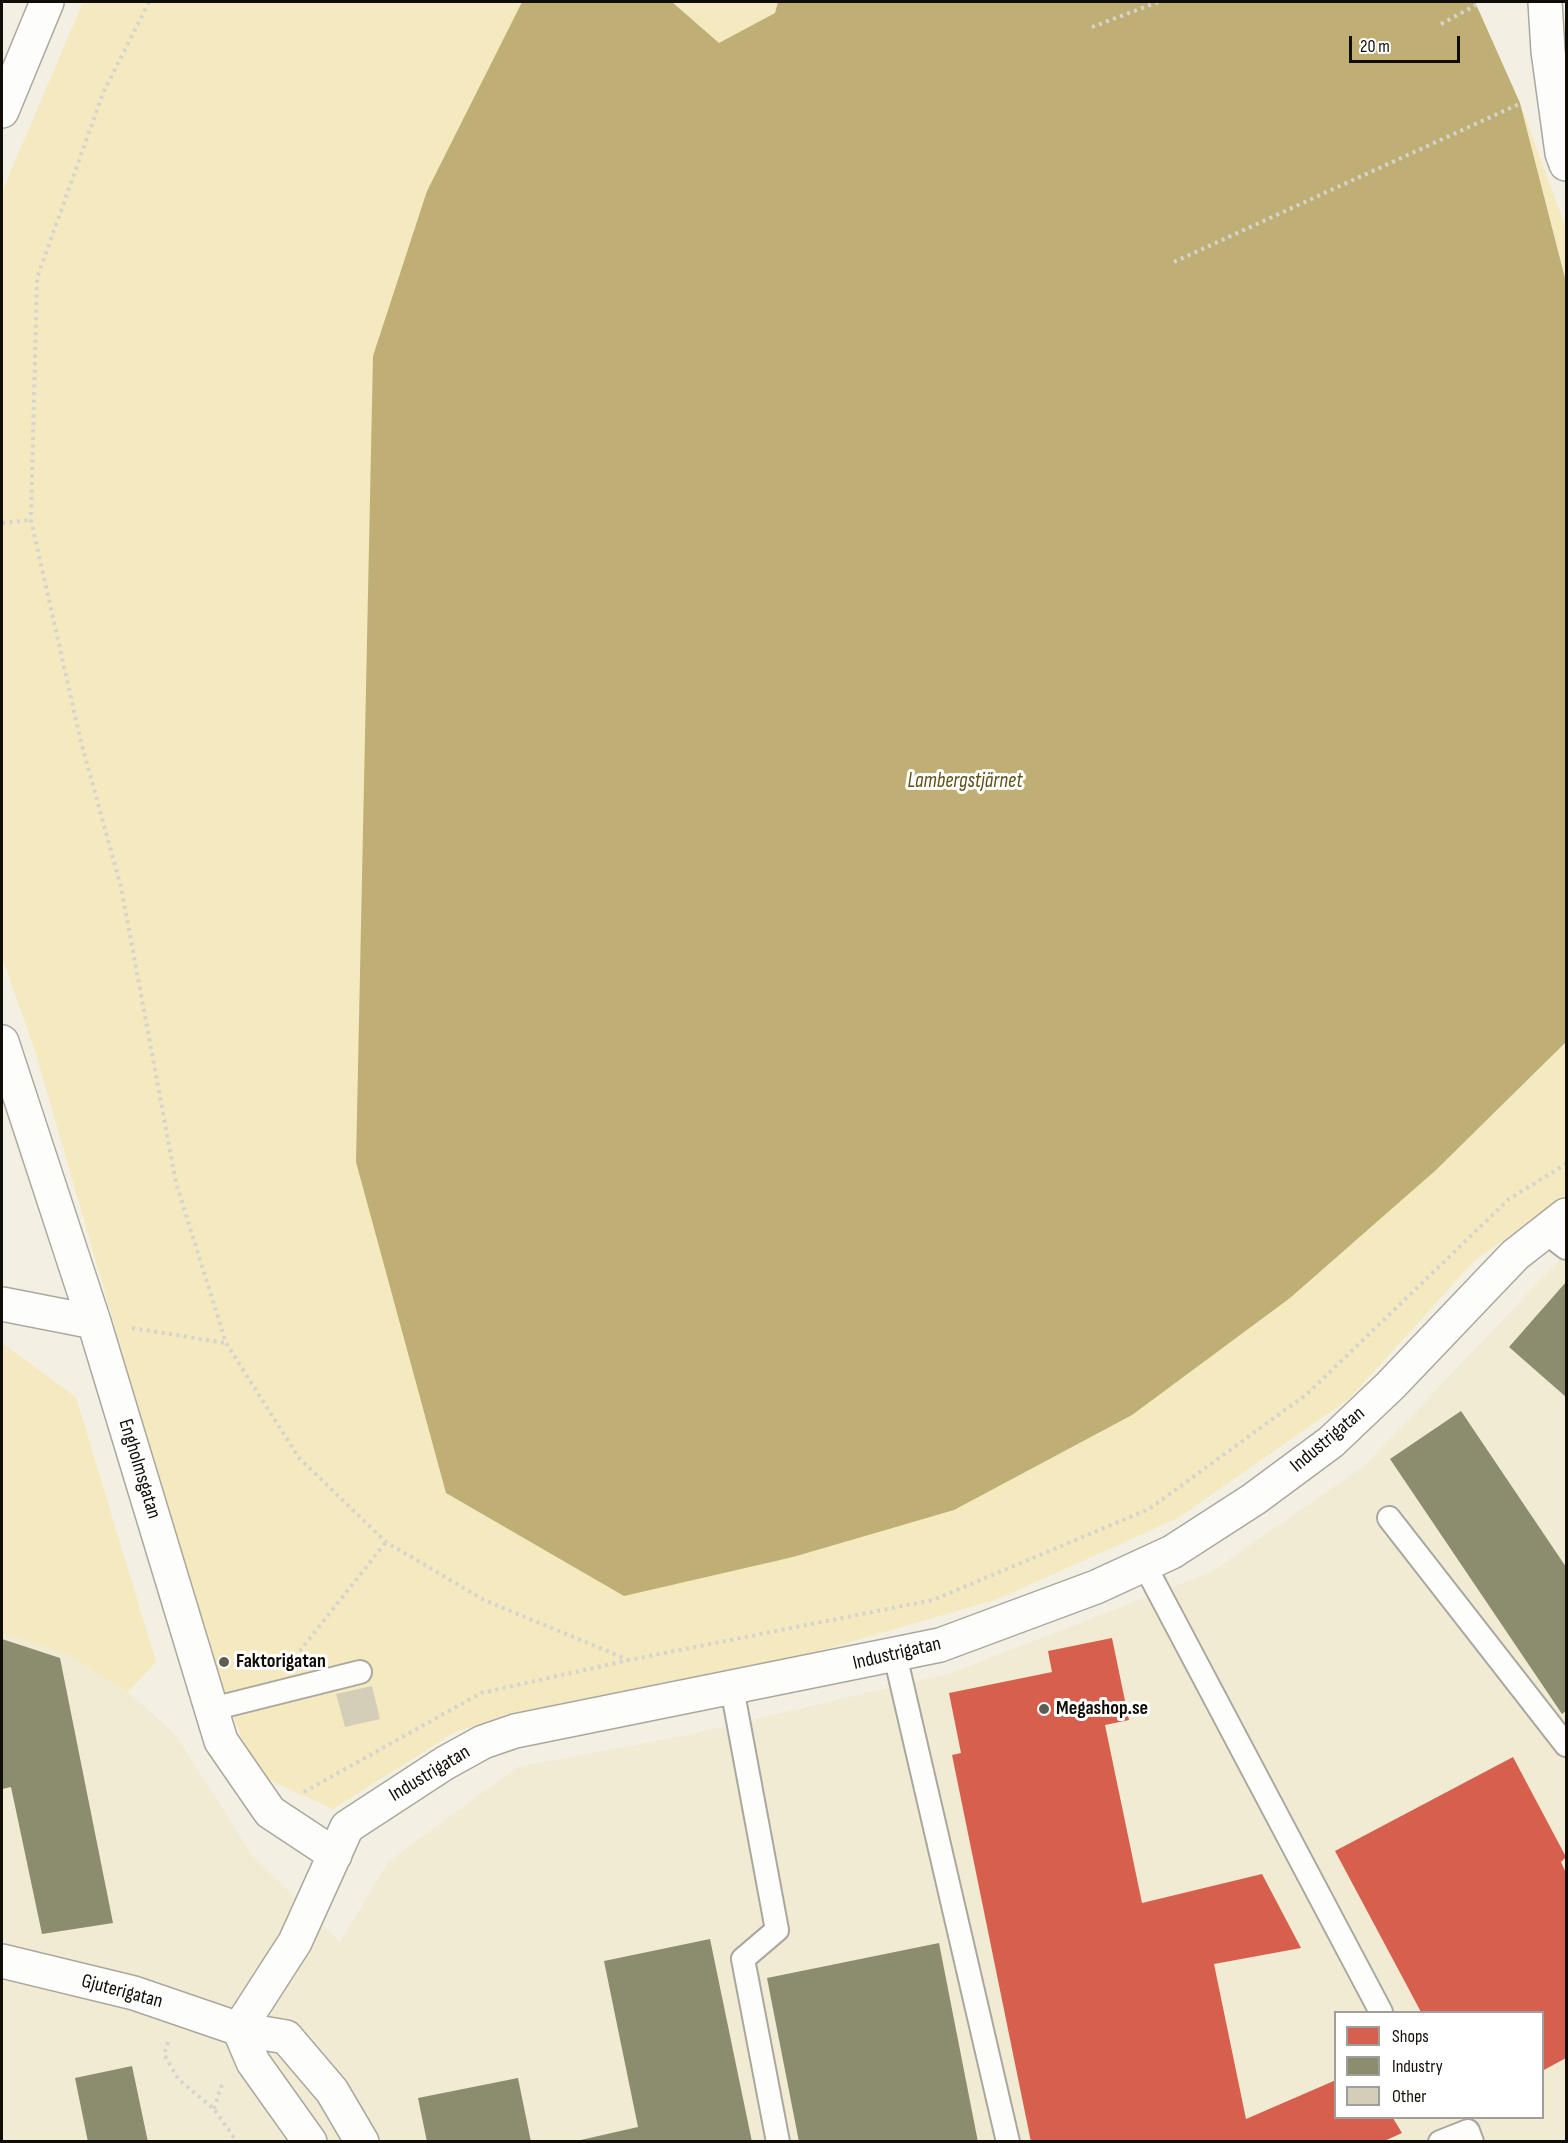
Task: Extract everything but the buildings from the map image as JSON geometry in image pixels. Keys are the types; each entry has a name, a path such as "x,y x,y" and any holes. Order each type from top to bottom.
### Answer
{"street":[{"path":"2,111 47,2"},
{"path":"1545,2 1549,62 1562,153 1566,164"},
{"name":"Engholmsgatan","path":"2,1042 93,1322 220,1741 270,1812 335,1855"},
{"name":"Industrigatan","path":"239,2029 295,1942 347,1827 445,1763 483,1742 515,1731 940,1645 1096,1587 1172,1552 1254,1499 1331,1442 1390,1386 1515,1256 1559,1232"},
{"path":"2,1304 93,1322"},
{"name":"Gjuterigatan","path":"2,1961 134,1993 239,2029 286,2037 332,2091 362,2142"},
{"path":"239,2029 253,2062 310,2142"}],"lane":[{"path":"1389,1518 1566,1745"},
{"path":"1144,1564 1380,2011"},
{"path":"895,1655 1008,2142"},
{"path":"212,1709 360,1672"},
{"path":"732,1688 777,1930 743,1959 778,2142"},
{"path":"1440,2142 1468,2131 1472,2142"}],"path":[{"path":"150,2 103,93 37,278 30,520 81,742 121,887 176,1183 226,1343 299,1458 386,1542 484,1600 628,1660"},
{"path":"1092,27 1158,2"},
{"path":"1441,24 1476,5"},
{"path":"1174,262 1520,103"},
{"path":"2,524 30,520"},
{"path":"270,1812 340,1770 481,1693 628,1660 933,1600 1149,1509 1307,1394 1509,1199 1566,1164"},
{"path":"93,1322 226,1343"},
{"path":"265,1695 386,1542"},
{"path":"180,2008 164,2054 178,2079 214,2109 237,2142"}],"shaded area":[{"path":"83,2 522,2 427,191 1436,1170 1566,1042 1566,1194 1474,1261 1350,1398 1178,1518 998,1599 816,1652 509,1714 455,1732 333,1809 256,1774 212,1662 35,1051 2,957 2,192"},
{"path":"672,2 778,2 775,13 719,44"},
{"path":"1520,103 1566,228 1566,282"},
{"path":"1566,1253 1566,2141 2,2142 2,1633 66,1654 128,1692 176,1735 252,1855 340,1942 388,1862 517,1767 683,1736 951,1673 1211,1572 1364,1466"},
{"path":"2,1343 76,1397 156,1662 128,1692 66,1654 2,1633"}],"water":[{"name":"Lambergstjärnet","path":"522,2 672,2 719,43 775,13 778,2 1475,2 1520,103 1566,282 1566,1042 1436,1170 1290,1298 1132,1415 954,1510 793,1557 624,1596 446,1493 356,1162 373,356 427,191"}],"place":[{"name":"Faktorigatan","path":"224,1662"},
{"name":"Megashop.se","path":"1044,1709"}]}
